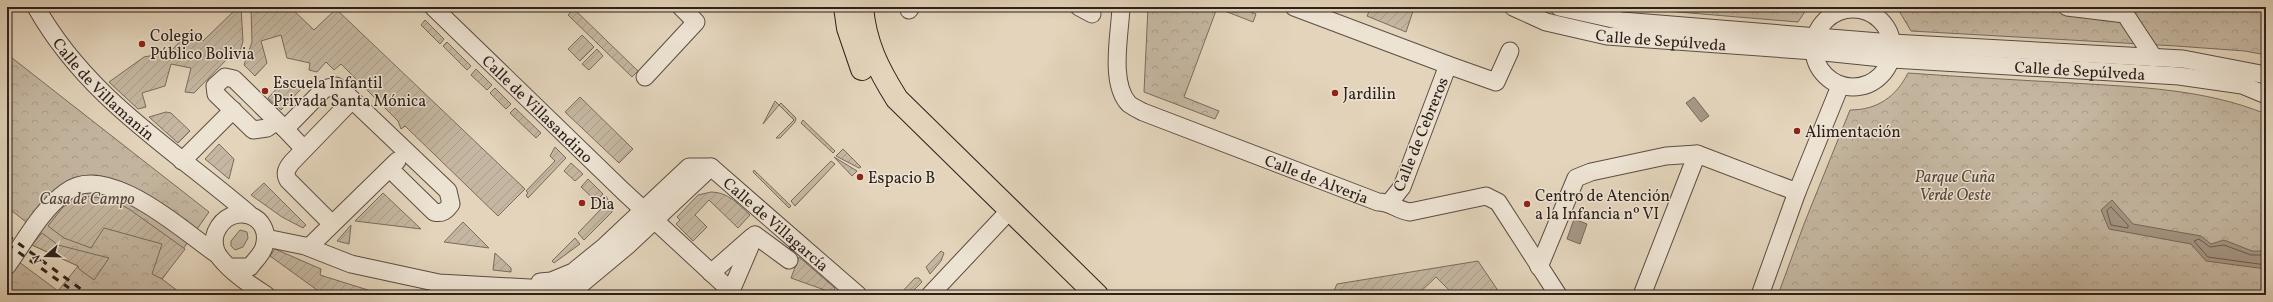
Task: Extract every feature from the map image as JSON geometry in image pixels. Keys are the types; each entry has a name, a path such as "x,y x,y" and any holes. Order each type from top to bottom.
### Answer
{"highway":[{"path":"845,7 848,28 863,72 880,99 898,120 1097,295"},
{"path":"862,7 868,45 878,68 897,99 1077,295"}],"street":[{"name":"Calle de Villamanín","path":"36,7 58,42 94,84 135,123 258,225 289,235 307,246 351,264 439,283 556,291 579,286 649,214 689,167"},
{"name":"Calle de Villasandino","path":"433,7 649,214"},
{"path":"645,77 696,22 681,7"},
{"name":"Calle de Alverja","path":"1121,7 1117,78 1120,90 1129,104 1143,112 1378,202 1390,202 1400,211 1410,212 1486,196 1498,202 1558,295"},
{"name":"Calle de Cebreros","path":"1294,7 1496,82 1510,51"},
{"name":"Calle de Sepúlveda","path":"1513,7 1546,22 1607,36 1815,44"},
{"name":"Calle de Sepúlveda","path":"1559,7 1622,21 1815,44 2185,76 2242,85 2266,95"},
{"path":"2067,7 2125,14 2154,58"},
{"path":"1865,8 1878,16 1887,27 1892,51 1879,79 1867,86 1853,88 1840,86 1827,78 1818,66 1815,44 1823,23 1834,13 1848,9 1865,8"},
{"name":"Calle de Sepúlveda","path":"1892,51 2183,59 2266,75"},
{"name":"Calle de Cebreros","path":"1390,202 1402,187 1448,65"},
{"path":"304,149 281,125 234,79 225,77 220,80 214,90 253,130 281,125 327,87 336,86 448,191 451,204 448,210 441,213 434,212 390,169"},
{"path":"1760,295 1797,192 1840,86"},
{"path":"332,224 288,180 286,175 287,168 352,100"},
{"path":"182,161 233,110"},
{"path":"307,246 390,169 402,156 401,147"},
{"path":"1539,267 1576,178 1591,172 1666,156 1697,154 1797,192"},
{"path":"1642,295 1697,154"},
{"name":"Calle de Villagarcía","path":"689,167 711,167 858,295"},
{"name":"Calle de Villamanín","path":"516,288 564,278 604,246 711,167"},
{"path":"7,266 51,205 67,190 88,184 113,187 144,202 218,255 230,267 266,295"},
{"path":"649,214 731,290 755,235"},
{"path":"930,295 1005,215"},
{"path":"218,255 214,243 215,234 220,224 232,216 258,225 262,253 250,266 230,267"},
{"path":"711,273 755,235"},
{"path":"755,235 789,260"},
{"name":"Calle de Villamanín","path":"579,286 584,272 596,262 604,246"},
{"path":"250,266 251,275 270,295"}],"green space":[{"path":"238,7 241,7 243,41 238,59 232,54 194,93 185,92 191,68 171,64 165,86 142,93 146,107 138,109 109,82 144,57 170,52 191,30 203,41"},
{"path":"251,7 290,7 314,30 336,9 525,189 498,216 405,126 401,129 398,121 341,64 334,70 326,62 317,72 309,70 310,63 287,58 281,35 261,41 267,63 255,76 244,65 252,42"},
{"path":"1148,7 1238,7 1256,14 1253,22 1217,8 1184,97 1219,111 1215,119 1144,92"},
{"path":"1371,7 1414,8 1406,32 1367,16"},
{"path":"1618,7 1808,7 1798,22"},
{"path":"1899,7 2266,7 2266,55 2245,51 2176,46 1911,31 1898,9"},
{"path":"574,9 638,71 632,77 568,15"},
{"path":"425,20 444,39 440,44 421,25"},
{"path":"582,35 594,47 580,61 568,49"},
{"path":"447,42 471,66 467,70 443,46"},
{"path":"597,49 603,56 589,70 582,64"},
{"name":"Casa de Campo","path":"7,54 209,212 162,279 183,295 7,295 7,253 58,291 78,266 32,245 18,234 26,222 7,207"},
{"path":"476,69 492,85 487,90 471,75"},
{"name":"Parque Cuña Verde Oeste","path":"1908,73 2146,88 2195,94 2219,99 2266,114 2266,295 1778,295 1804,224 1850,110 1869,108 1885,100 1898,89"},
{"path":"287,82 304,86 281,110 268,98 281,84"},
{"path":"495,88 511,104 506,109 490,93"},
{"path":"580,97 633,149 619,163 565,112"},
{"path":"775,101 779,105 763,124"},
{"path":"781,103 796,118 795,122 780,138 776,138 794,120 779,105"},
{"path":"515,108 541,133 536,138 510,113"},
{"path":"166,112 171,113 190,131 178,143 149,117"},
{"path":"803,120 835,151 833,153 801,123"},
{"path":"219,144 234,159 229,179 205,159"},
{"path":"555,147 566,158 528,198 526,195 528,193 526,191 555,161 550,156"},
{"path":"843,149 861,167 859,168 836,156"},
{"path":"834,157 857,171 852,176"},
{"path":"831,161 835,164 795,206 791,201"},
{"path":"571,163 583,174 575,181 564,171"},
{"path":"754,170 791,206 789,208 753,172"},
{"path":"588,179 603,194 596,201 581,187"},
{"path":"264,183 306,225 303,228 282,217 251,195"},
{"path":"711,192 728,196 750,215 738,228 709,200 695,215 707,227 693,241 676,224 680,220 677,217 698,195"},
{"path":"383,193 421,229 355,221"},
{"path":"82,196 110,199 129,209 185,249 162,279 152,274 162,244 104,228 91,248 64,238 48,226 63,207"},
{"path":"606,196 612,207 612,212 584,240 578,233 602,208 598,204"},
{"path":"463,222 489,248 444,242"},
{"path":"351,225 349,244 337,241"},
{"path":"240,230 247,232 248,238 243,247 235,250 231,246 231,241"},
{"path":"42,233 58,245 109,258 94,280 79,269 78,266 32,245"},
{"path":"575,238 580,244 554,263 552,261"},
{"path":"275,249 321,269 320,275 384,295 324,295 270,256"},
{"path":"941,251 944,253 941,261 930,274 926,267"},
{"path":"495,253 511,268 511,272 493,270"},
{"path":"799,257 835,288 833,293 791,278"},
{"path":"1478,261 1501,295 1454,295 1436,277 1417,295 1332,295 1337,284"},
{"path":"915,278 919,278 922,282 912,292 901,293"}],"water":[{"path":"1694,97 1709,116 1701,122 1686,103"},
{"path":"2112,200 2133,224 2201,236 2211,244 2224,240 2252,251 2266,251 2266,269 2206,261 2191,244 2109,229 2101,210"},
{"path":"1574,219 1587,224 1580,244 1567,239"}],"railway":[{"path":"7,235 89,295"},
{"path":"7,244 69,288"}],"place":[{"name":"Colegio Público Bolivia","path":"142,44"},
{"name":"Escuela Infantil Privada Santa Mónica","path":"265,91"},
{"name":"Jardilin","path":"1335,93"},
{"name":"Alimentación","path":"1797,131"},
{"name":"Espacio B","path":"860,177"},
{"name":"Dia","path":"582,203"},
{"name":"Centro de Atención a la Infancia nº VI","path":"1527,204"}]}
